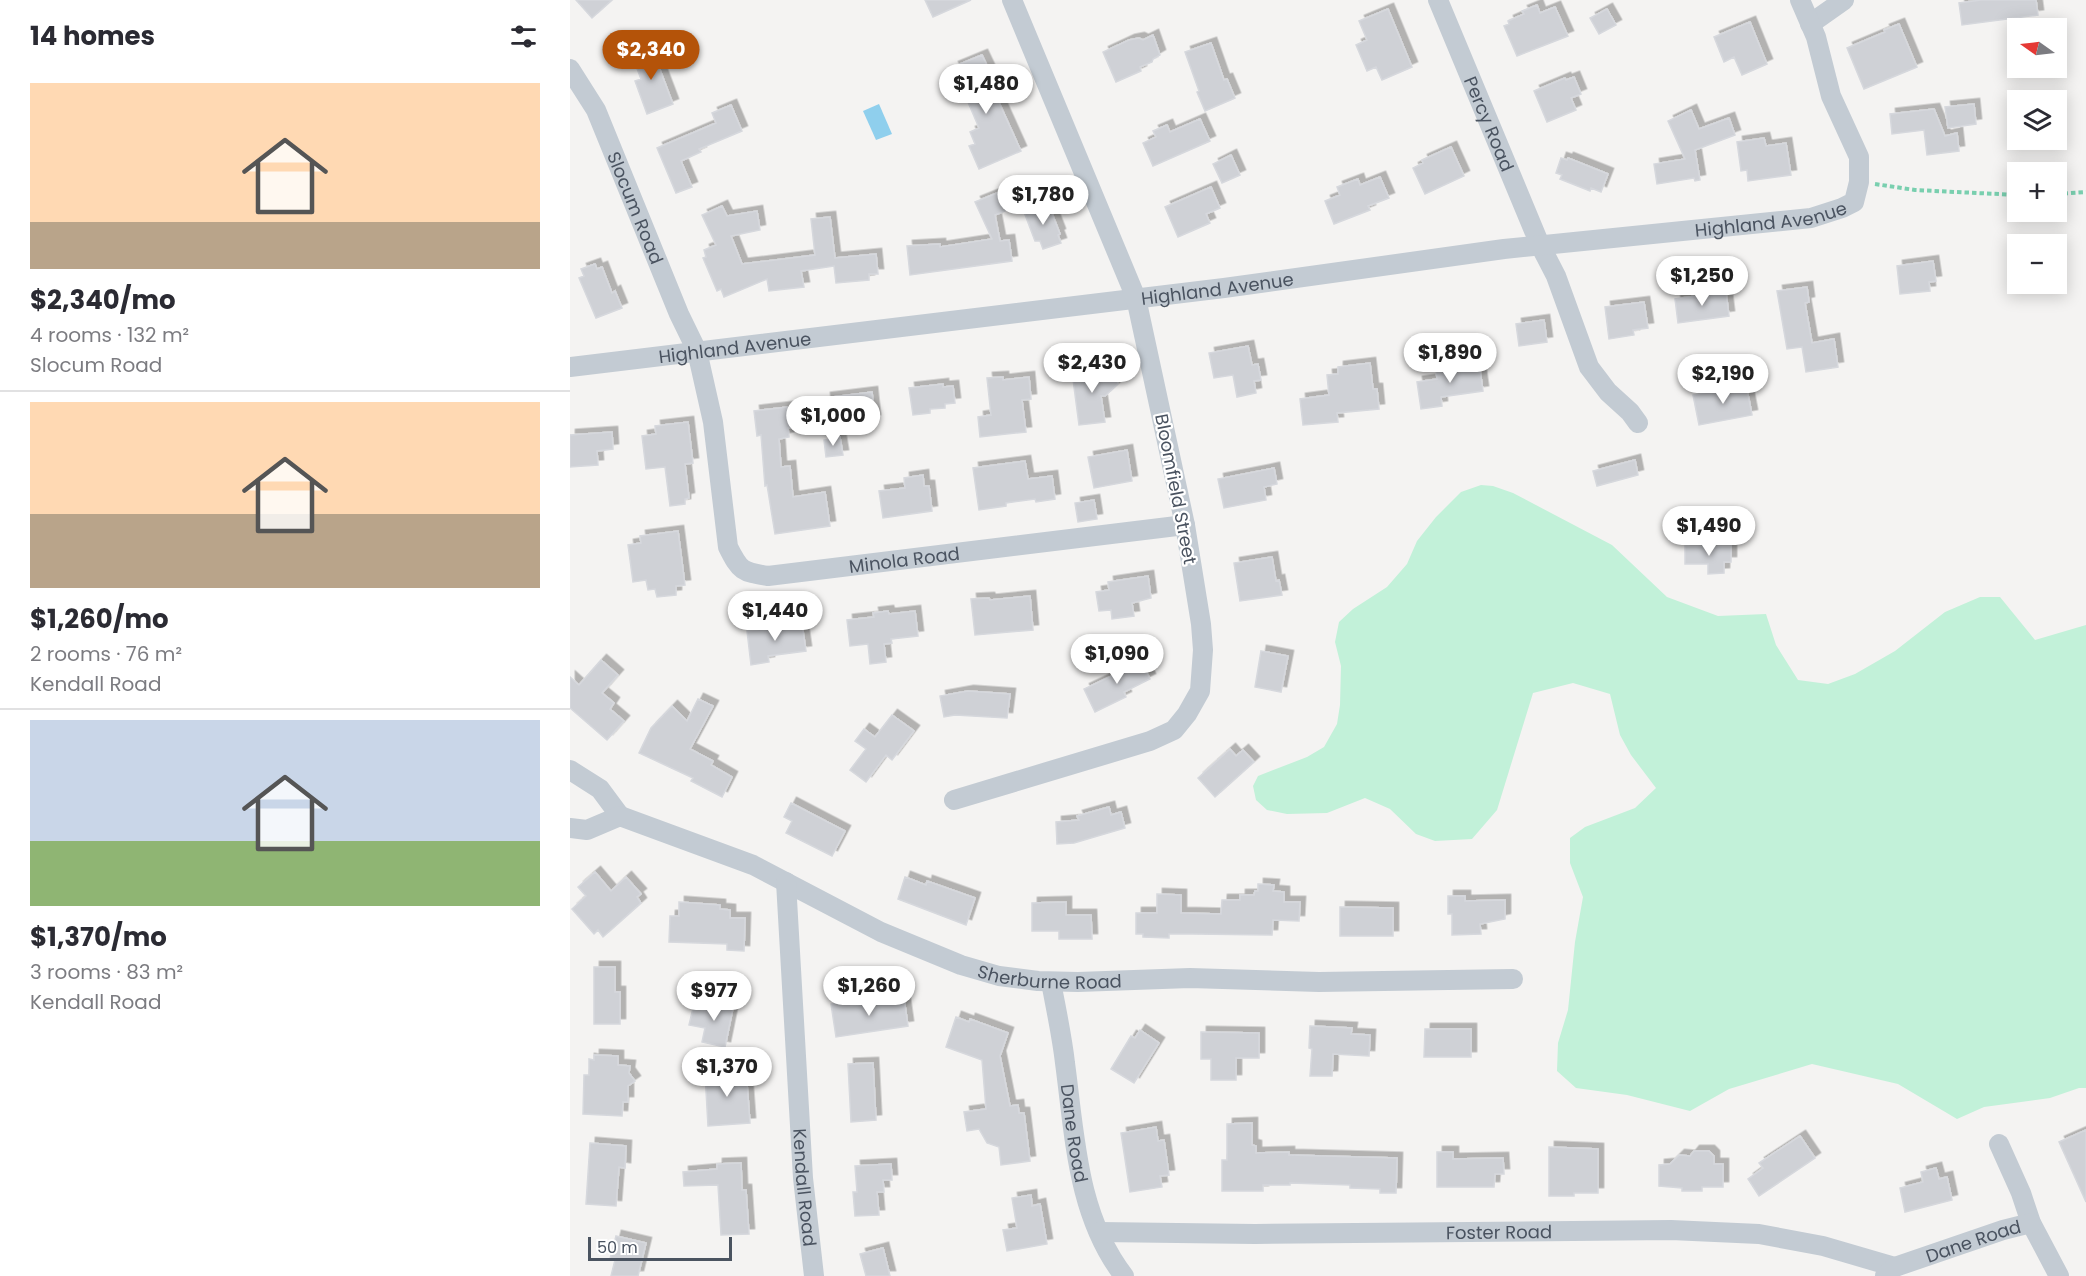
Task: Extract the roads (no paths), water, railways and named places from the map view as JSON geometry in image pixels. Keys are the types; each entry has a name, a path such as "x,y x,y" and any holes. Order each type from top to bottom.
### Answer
{"street":[{"name":"Bloomfield Street","path":"954,800 1150,741 1174,730 1187,714 1200,691 1203,650 1185,525 1136,298 1012,0"},
{"name":"Percy Road","path":"1438,0 1540,245 1556,276 1589,367 1608,392 1630,412 1638,423"},
{"path":"1800,0 1810,24 1844,0"},
{"name":"Highland Avenue","path":"570,367 1136,298 1540,245 1811,218 1854,202 1858,188 1859,157 1831,96 1816,37 1810,24"},
{"name":"Slocum Road","path":"570,69 596,110 679,314 697,351"},
{"name":"Minola Road","path":"697,351 713,422 728,547 736,562 746,573 768,576 1185,525"},
{"path":"570,770 600,789 620,816 587,830 570,828"},
{"name":"Sherburne Road","path":"620,816 753,865 881,932 962,965 999,976 1078,982 1190,978 1318,982 1513,979"},
{"name":"Kendall Road","path":"786,882 803,1178 814,1276"},
{"name":"Dane Road","path":"1051,981 1065,1061 1074,1148 1088,1208 1110,1258 1124,1276"},
{"path":"1999,1144 2021,1192 2031,1224 2059,1276"},
{"name":"Dane Road","path":"1890,1271 2003,1230 2031,1224"},
{"name":"Foster Road","path":"1099,1232 1267,1234 1671,1230 1759,1234 1823,1246 1890,1271"}],"water":[{"path":"879,104 892,134 876,140 863,111"}]}
